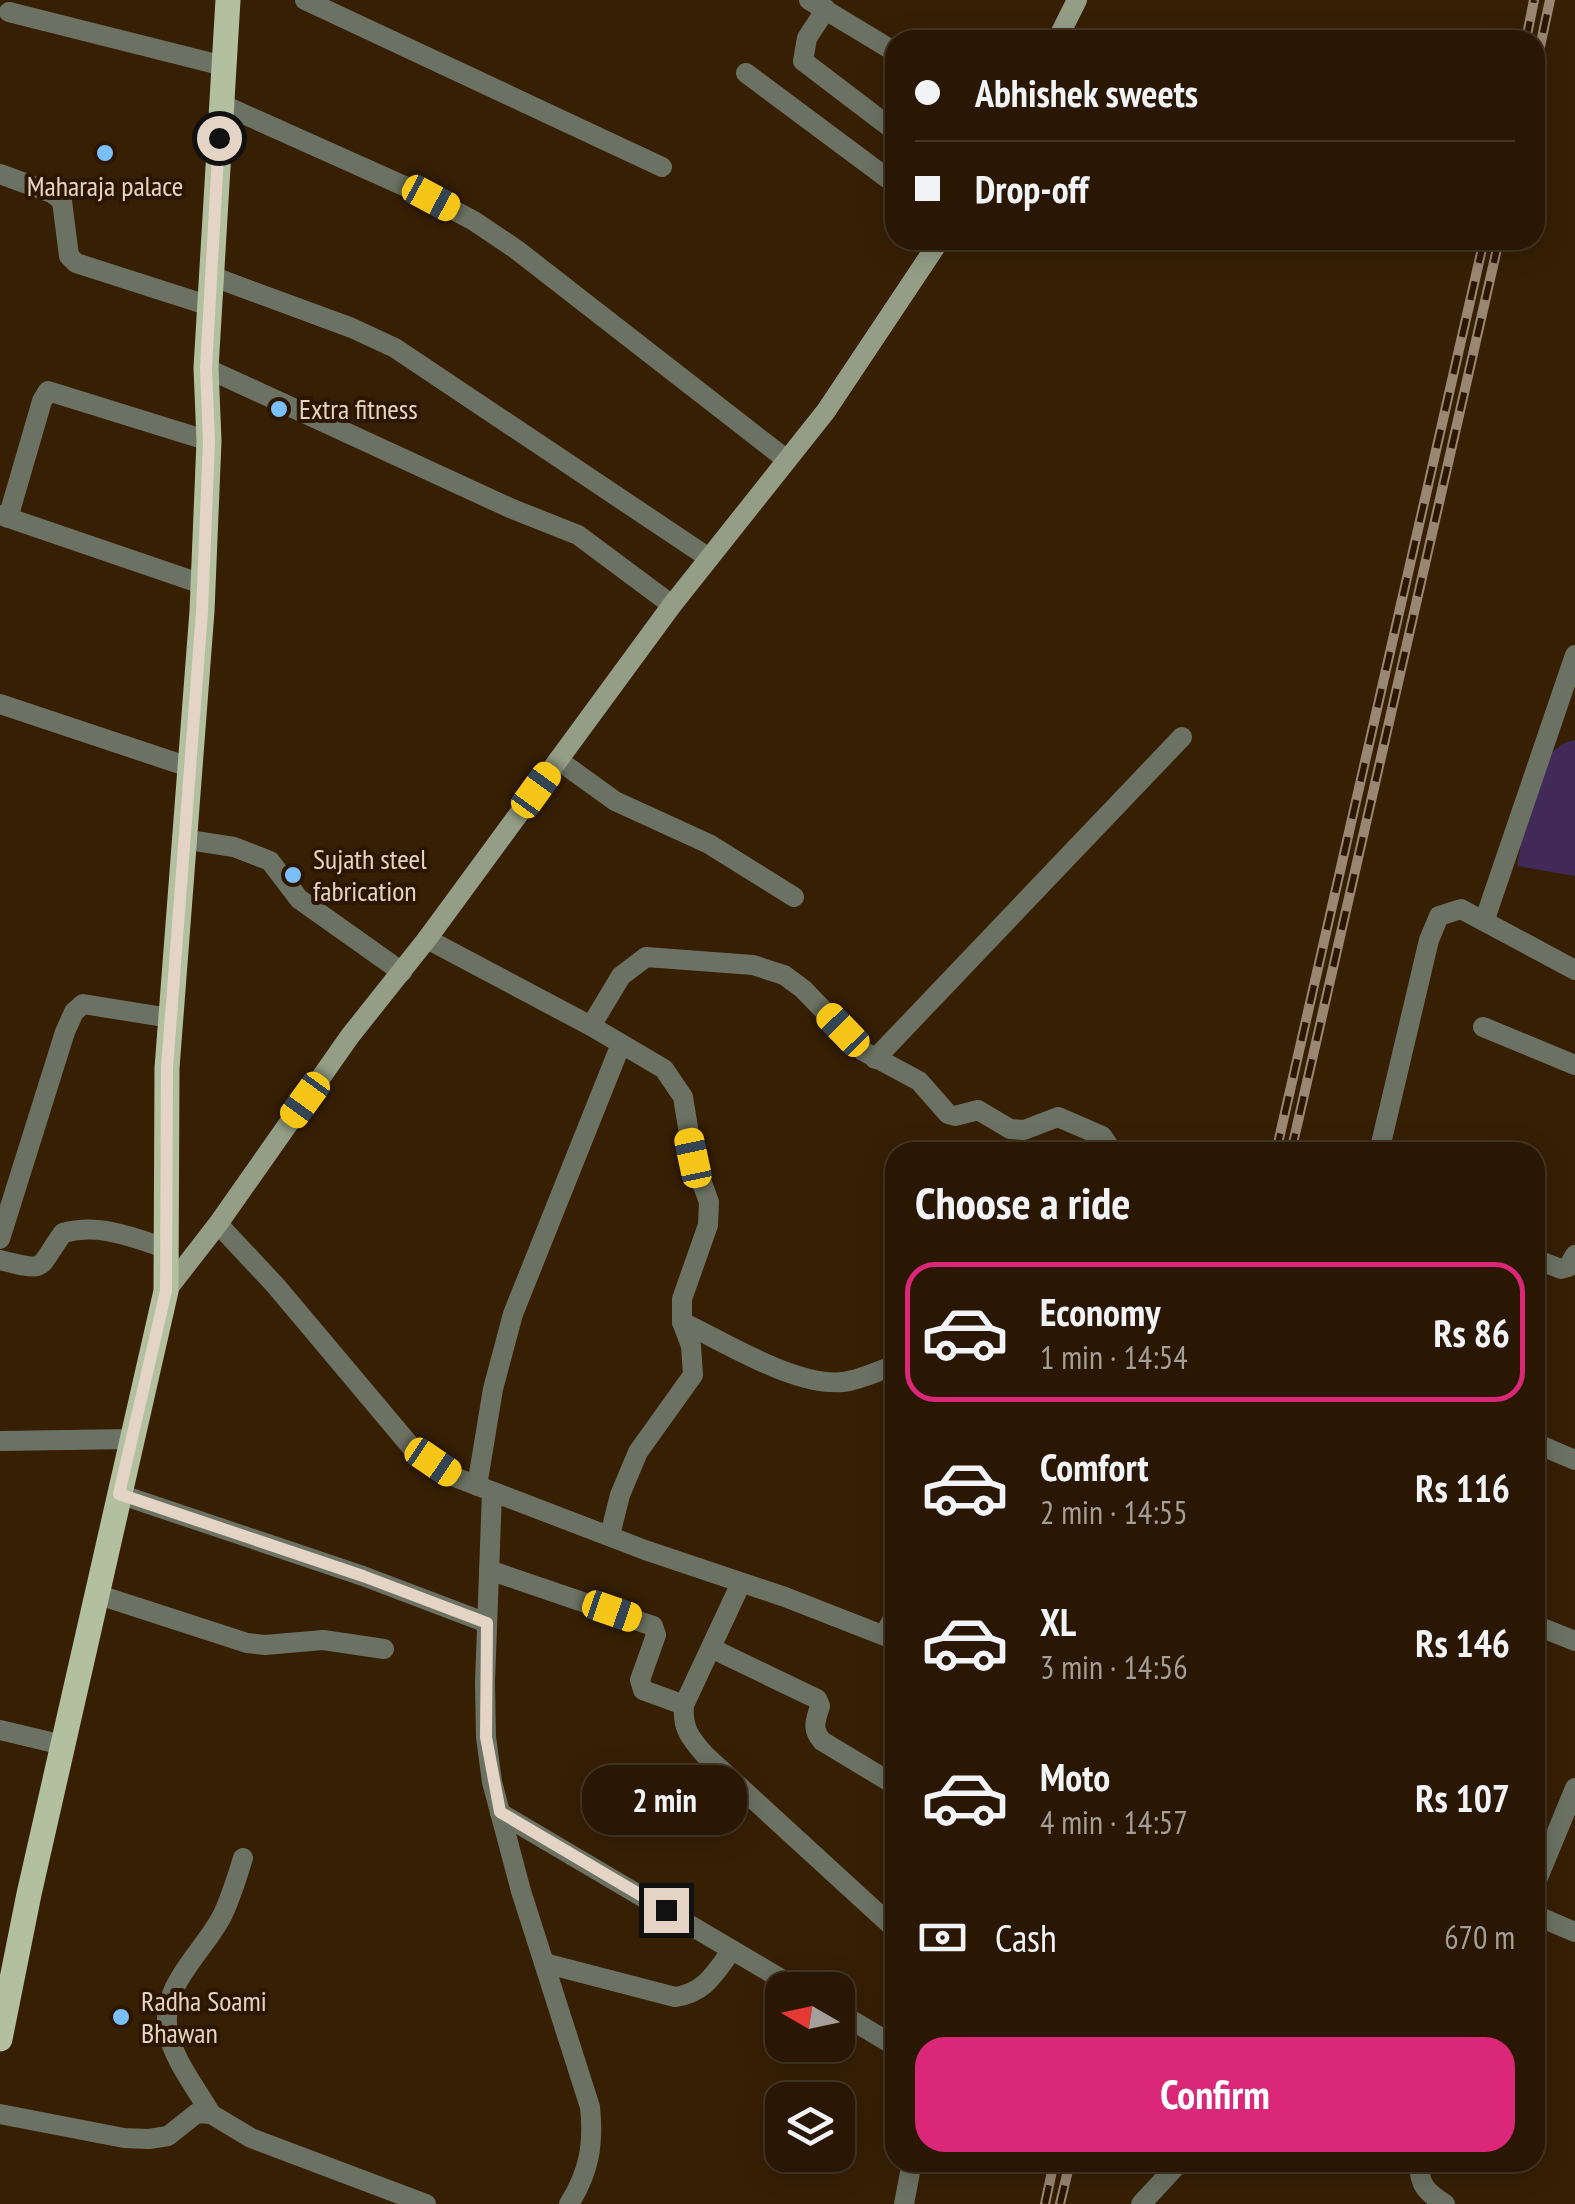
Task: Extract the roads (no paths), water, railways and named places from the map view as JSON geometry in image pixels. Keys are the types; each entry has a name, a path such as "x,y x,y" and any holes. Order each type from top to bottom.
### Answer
{"main road":[{"path":"0,2039 62,1745 166,1291 170,1018 202,584 209,441 206,368 228,0"},
{"path":"1062,30 1077,0"},
{"path":"166,1291 350,1036 427,939 672,605 826,410 933,250"}],"street":[{"path":"305,0 662,167"},
{"path":"885,46 817,4 803,61 885,124"},
{"path":"9,12 224,66"},
{"path":"746,73 885,177"},
{"path":"221,104 474,220 787,460"},
{"path":"0,174 62,201 69,256 76,263 210,306"},
{"path":"211,276 395,348 709,558"},
{"path":"206,368 510,508 578,535 672,605"},
{"path":"202,584 4,516 48,390 209,441"},
{"path":"1485,920 1575,656"},
{"path":"0,704 188,767"},
{"path":"875,1059 1182,737"},
{"path":"558,760 630,810 709,844 794,897"},
{"path":"182,839 244,850 270,860 299,898 402,972"},
{"path":"1381,1142 1429,940 1439,916 1461,909 1575,970"},
{"path":"427,939 664,1069 683,1096 693,1158 709,1202 708,1225 688,1272 682,1299 682,1322 691,1346 693,1375 638,1452 610,1535"},
{"path":"591,1026 621,976 646,957 754,965 794,982 875,1059 919,1081 940,1107 954,1116 978,1110 1010,1129 1024,1130 1058,1116 1102,1136 1106,1142"},
{"path":"0,1239 64,1032 74,1012 83,1004 96,1004 170,1018"},
{"path":"1483,1027 1575,1065"},
{"path":"569,2204 589,2165 594,2138 590,2108 500,1812 486,1737 489,1570 485,1489 493,1389 513,1314 621,1044"},
{"path":"218,1224 413,1449 452,1476 885,1636"},
{"path":"0,1260 42,1266 63,1233 82,1228 102,1228 166,1248"},
{"path":"1545,1262 1568,1267 1575,1254"},
{"path":"682,1322 812,1380 848,1382 885,1369"},
{"path":"0,1442 132,1439"},
{"path":"1545,1447 1575,1460"},
{"path":"119,1494 363,1576 487,1623"},
{"path":"489,1570 652,1626 656,1636 640,1680 642,1690 684,1704"},
{"path":"741,1582 684,1704 682,1724 706,1756 885,1920"},
{"path":"96,1594 247,1643 266,1646 323,1640 384,1650"},
{"path":"1545,1629 1575,1641"},
{"path":"710,1648 816,1699 820,1706 815,1734 885,1779"},
{"path":"0,1730 62,1745"},
{"path":"1545,1861 1575,1788"},
{"path":"500,1812 769,1972"},
{"path":"243,1858 222,1917 172,1992 166,2016 168,2036 178,2056 212,2114 250,2138 426,2204"},
{"path":"1545,1919 1575,1932"},
{"path":"544,1963 674,1997 691,1995 706,1986 732,1950"},
{"path":"855,2022 885,2040"},
{"path":"0,2114 124,2138 148,2139 168,2136 197,2113 212,2114"},
{"path":"904,2204 910,2172"},
{"path":"1140,2204 1170,2172"},
{"path":"1419,2172 1425,2191 1444,2204"}],"railway":[{"path":"1528,30 1534,0"},
{"path":"1544,30 1550,0"},
{"path":"1278,1142 1482,250"},
{"path":"1293,1142 1497,250"},
{"path":"1045,2204 1052,2172"},
{"path":"1060,2204 1068,2172"}],"place":[{"name":"Maharaja palace","path":"105,153"},
{"name":"Extra fitness","path":"279,409"},
{"name":"Sujath steel fabrication","path":"293,875"},
{"name":"Radha Soami Bhawan","path":"121,2017"}]}
